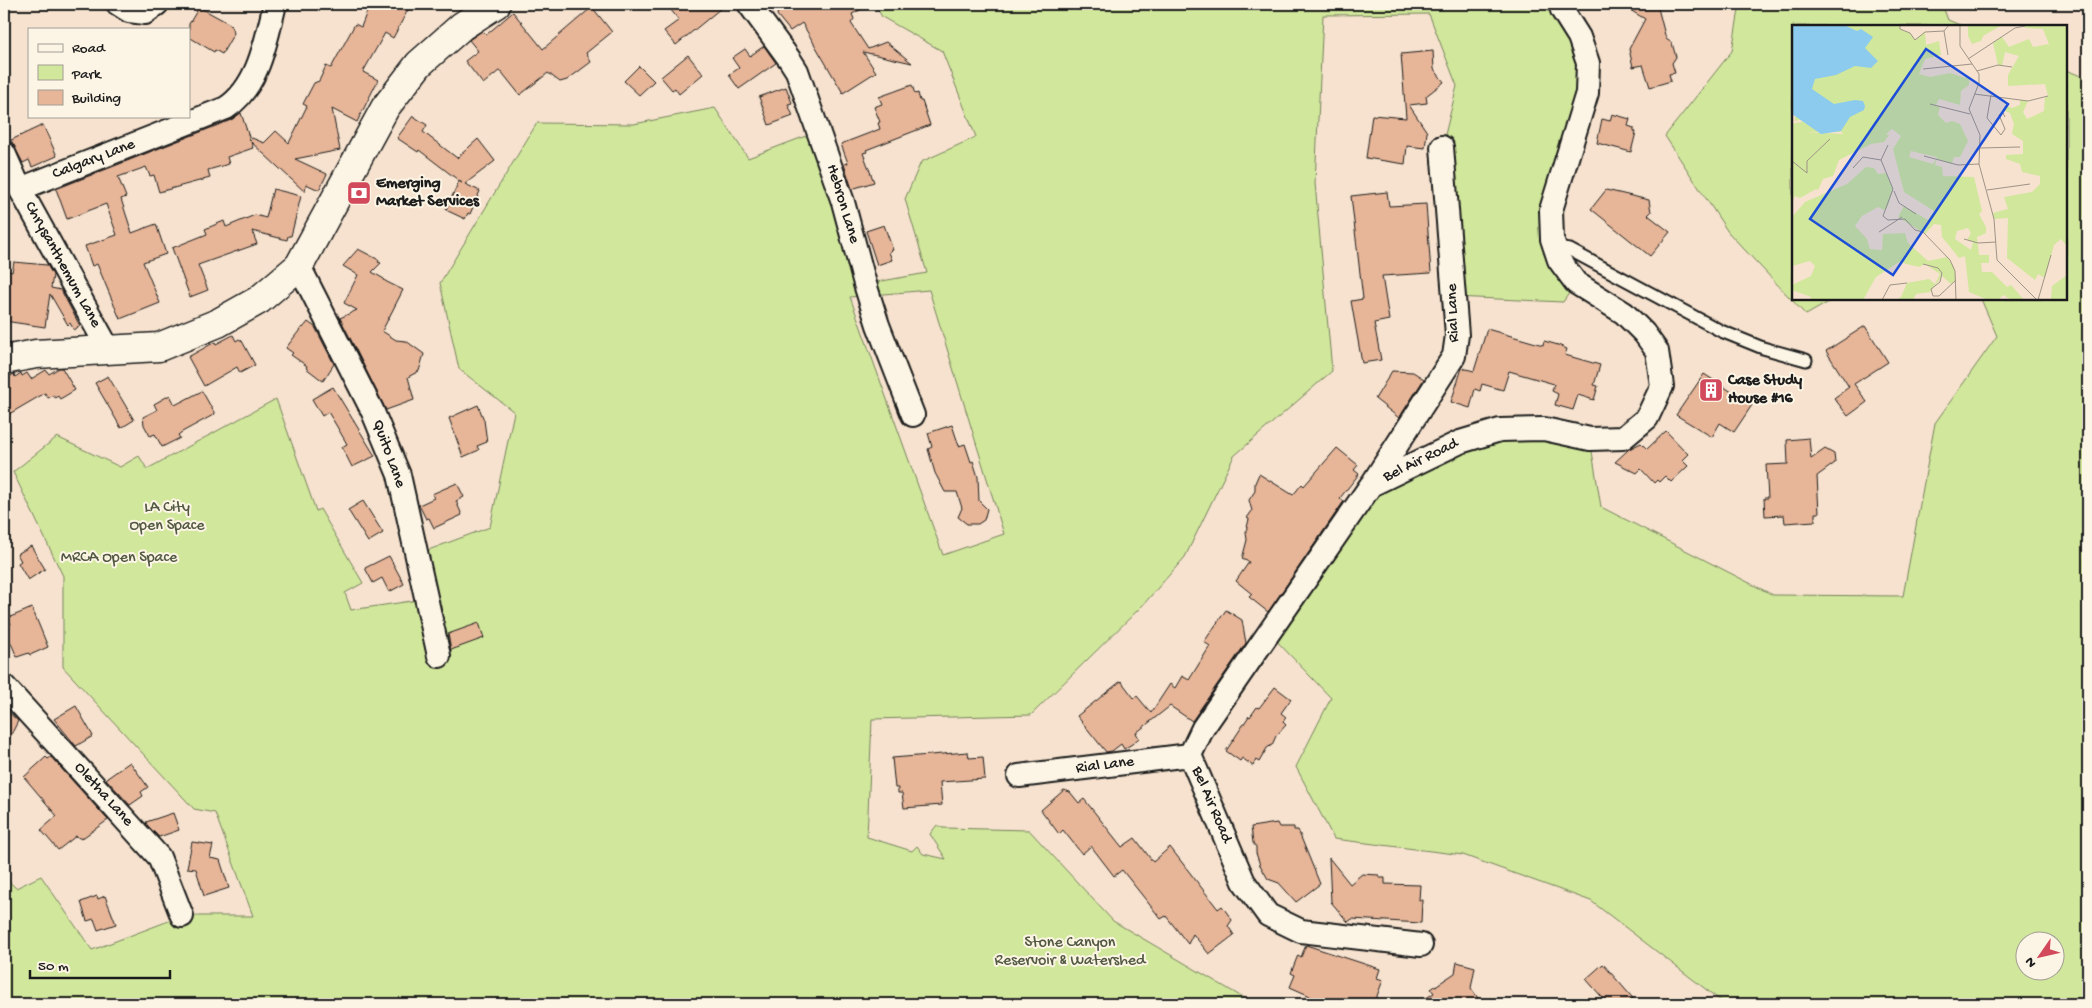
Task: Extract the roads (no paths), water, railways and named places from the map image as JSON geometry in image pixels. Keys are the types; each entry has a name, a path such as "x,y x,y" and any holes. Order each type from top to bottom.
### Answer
{"main road":[{"path":"4,360 36,354 160,347 218,323 259,300 299,266 384,108 419,64 462,26 496,4"}],"street":[{"path":"118,4 129,11 145,13 157,4"},
{"name":"Calgary Lane","path":"20,189 226,108 237,101 260,64 275,4"},
{"name":"Hebron Lane","path":"749,4 797,71 843,202 878,325 913,415"},
{"name":"Bel Air Road","path":"1421,945 1301,931 1268,915 1244,882 1190,755 1203,728 1371,485 1460,442 1500,430 1544,429 1590,439 1623,438 1647,418 1662,386 1657,351 1644,333 1624,313 1576,283 1559,260 1552,239 1551,210 1587,93 1588,63 1579,37 1560,4"},
{"name":"Rial Lane","path":"1371,485 1454,356 1457,335 1442,147"},
{"name":"Chrysanthemum Lane","path":"4,153 20,189 108,350"},
{"name":"Quito Lane","path":"299,266 372,410 398,476 439,656"},
{"name":"Oletha Lane","path":"4,686 159,857 182,916"},
{"name":"Rial Lane","path":"1019,776 1190,755"}],"lane":[{"path":"1555,248 1570,250 1721,332 1763,348 1806,360"}],"place":[{"name":"Emerging Market Services","path":"359,193"},
{"name":"Case Study House #16","path":"1711,390"}],"park label":[{"name":"LA City Open Space","path":"167,517"},
{"name":"MRCA Open Space","path":"119,558"},
{"name":"Stone Canyon Reservoir & Watershed","path":"1070,952"}]}
